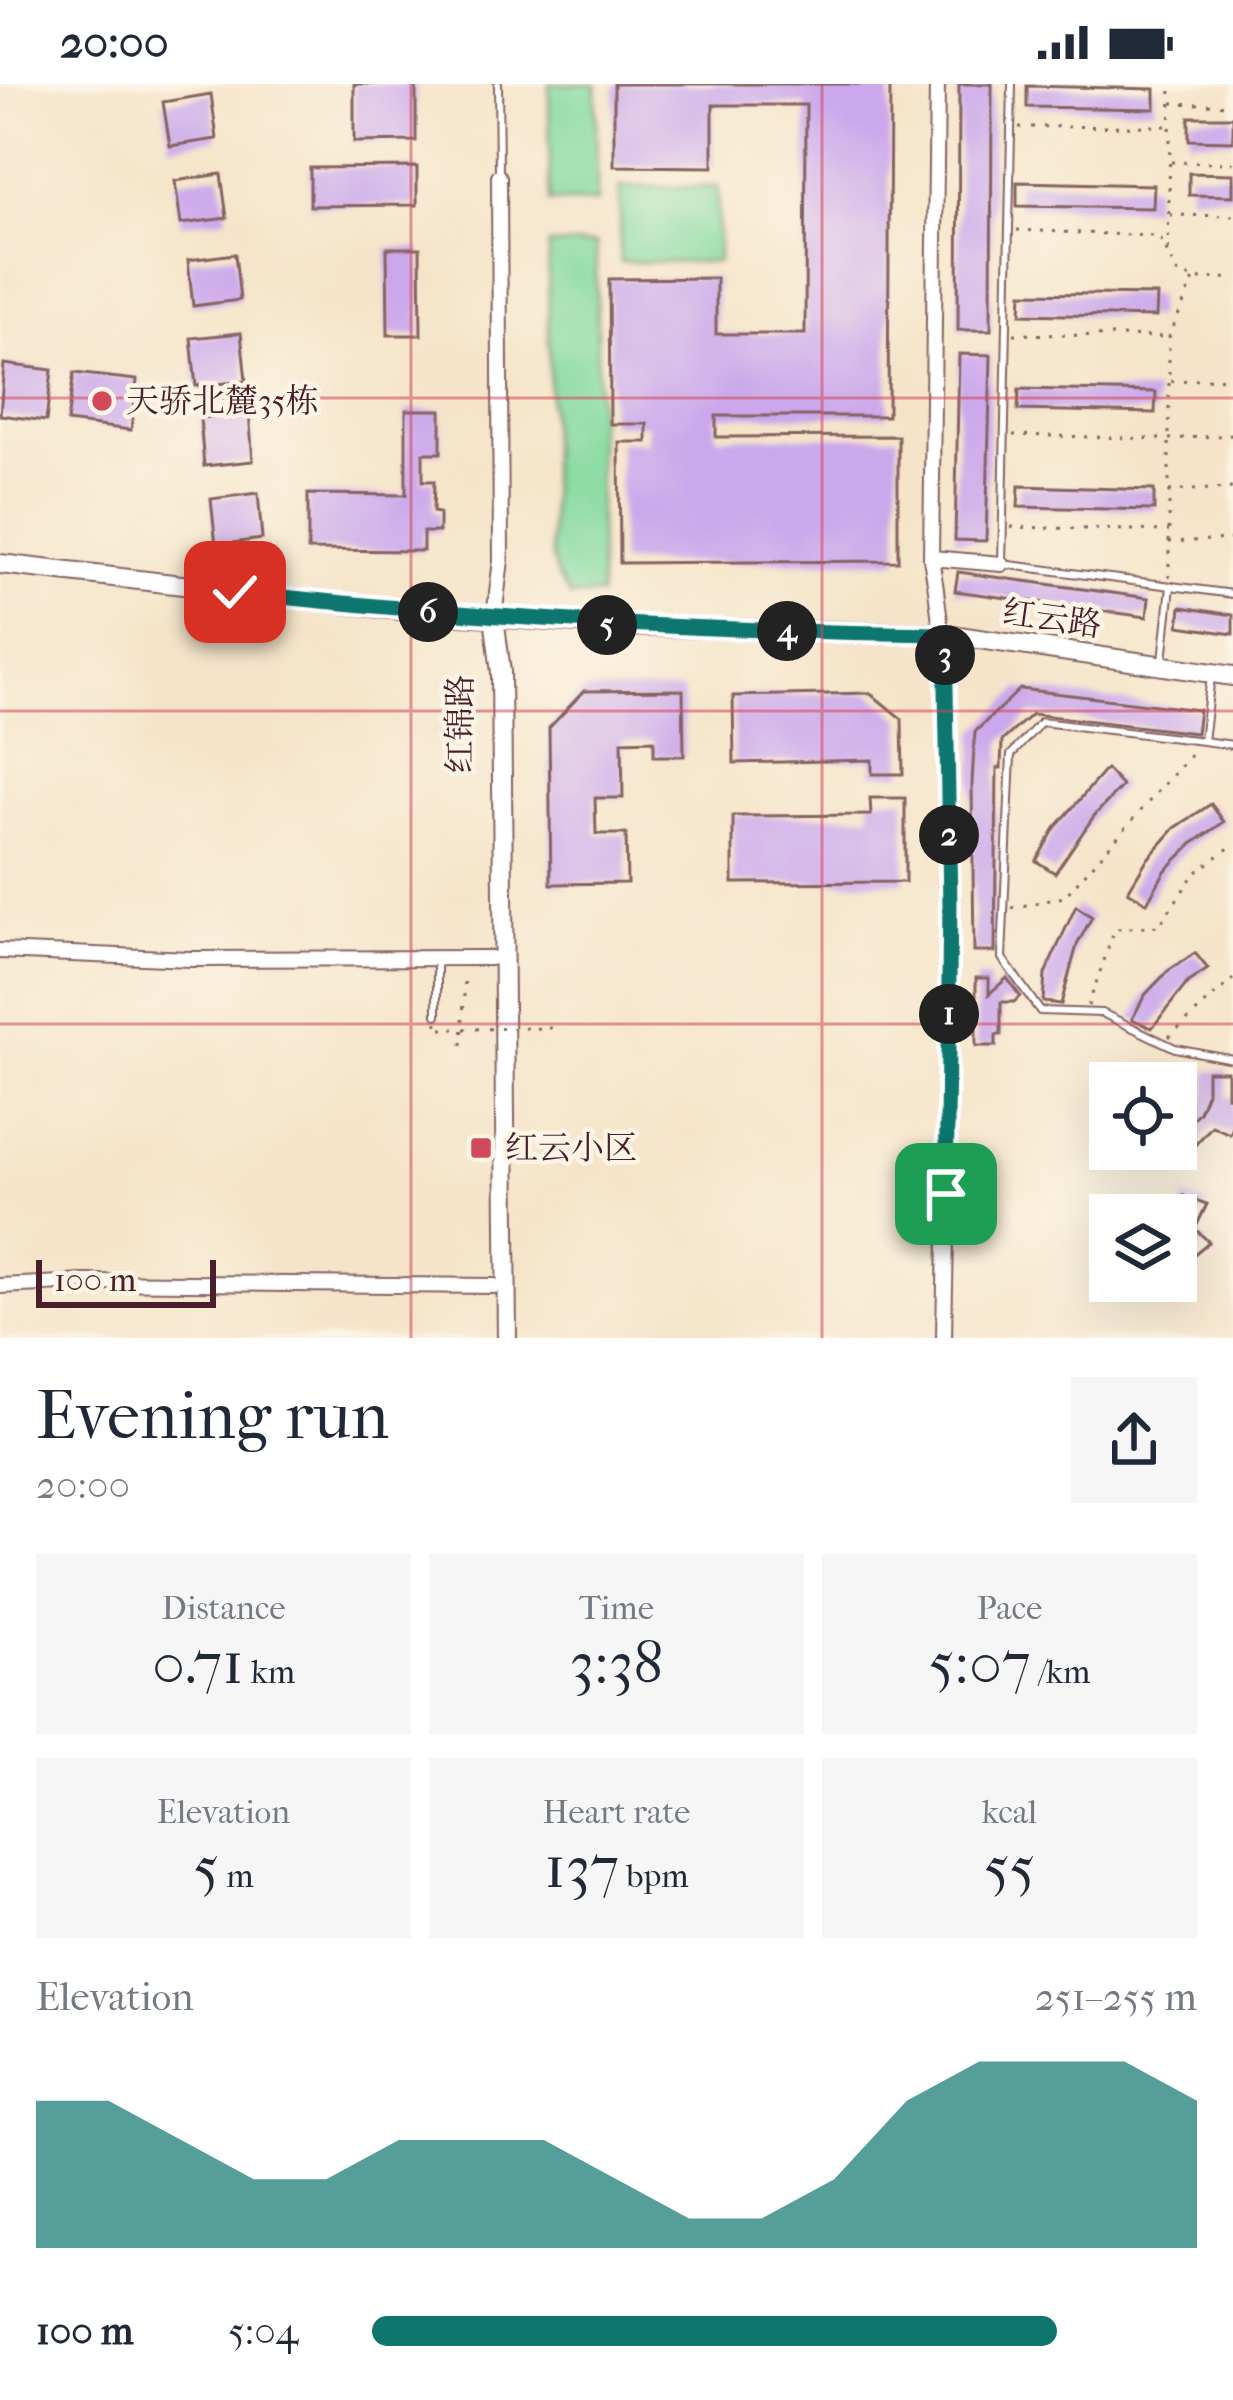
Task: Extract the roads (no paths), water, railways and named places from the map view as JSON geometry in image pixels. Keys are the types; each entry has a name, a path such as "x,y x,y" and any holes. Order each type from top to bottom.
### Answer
{"street":[{"path":"938,84 931,557 945,634 950,905 944,1338"},
{"path":"494,617 501,560 499,177"},
{"path":"931,557 1003,564"},
{"name":"红云路","path":"0,564 494,617 626,626 945,634 1233,676"},
{"name":"红锦路","path":"494,617 489,672 494,1338"},
{"name":"红锦路","path":"494,617 501,673 507,1338"},
{"path":"0,951 190,958 490,958"},
{"path":"0,1286 84,1282 494,1286"}],"lane":[{"path":"498,84 499,177"},
{"path":"1012,84 1003,564 1233,594"},
{"path":"1162,665 1170,586"},
{"path":"1203,740 1212,672"},
{"path":"1233,745 1041,722 1011,755 1002,958 1040,1011 1102,1013 1164,1042 1233,1059"},
{"path":"437,958 437,1015"}],"place":[{"name":"天骄北麓35栋","path":"102,401"},
{"name":"红云小区","path":"481,1148"}]}
